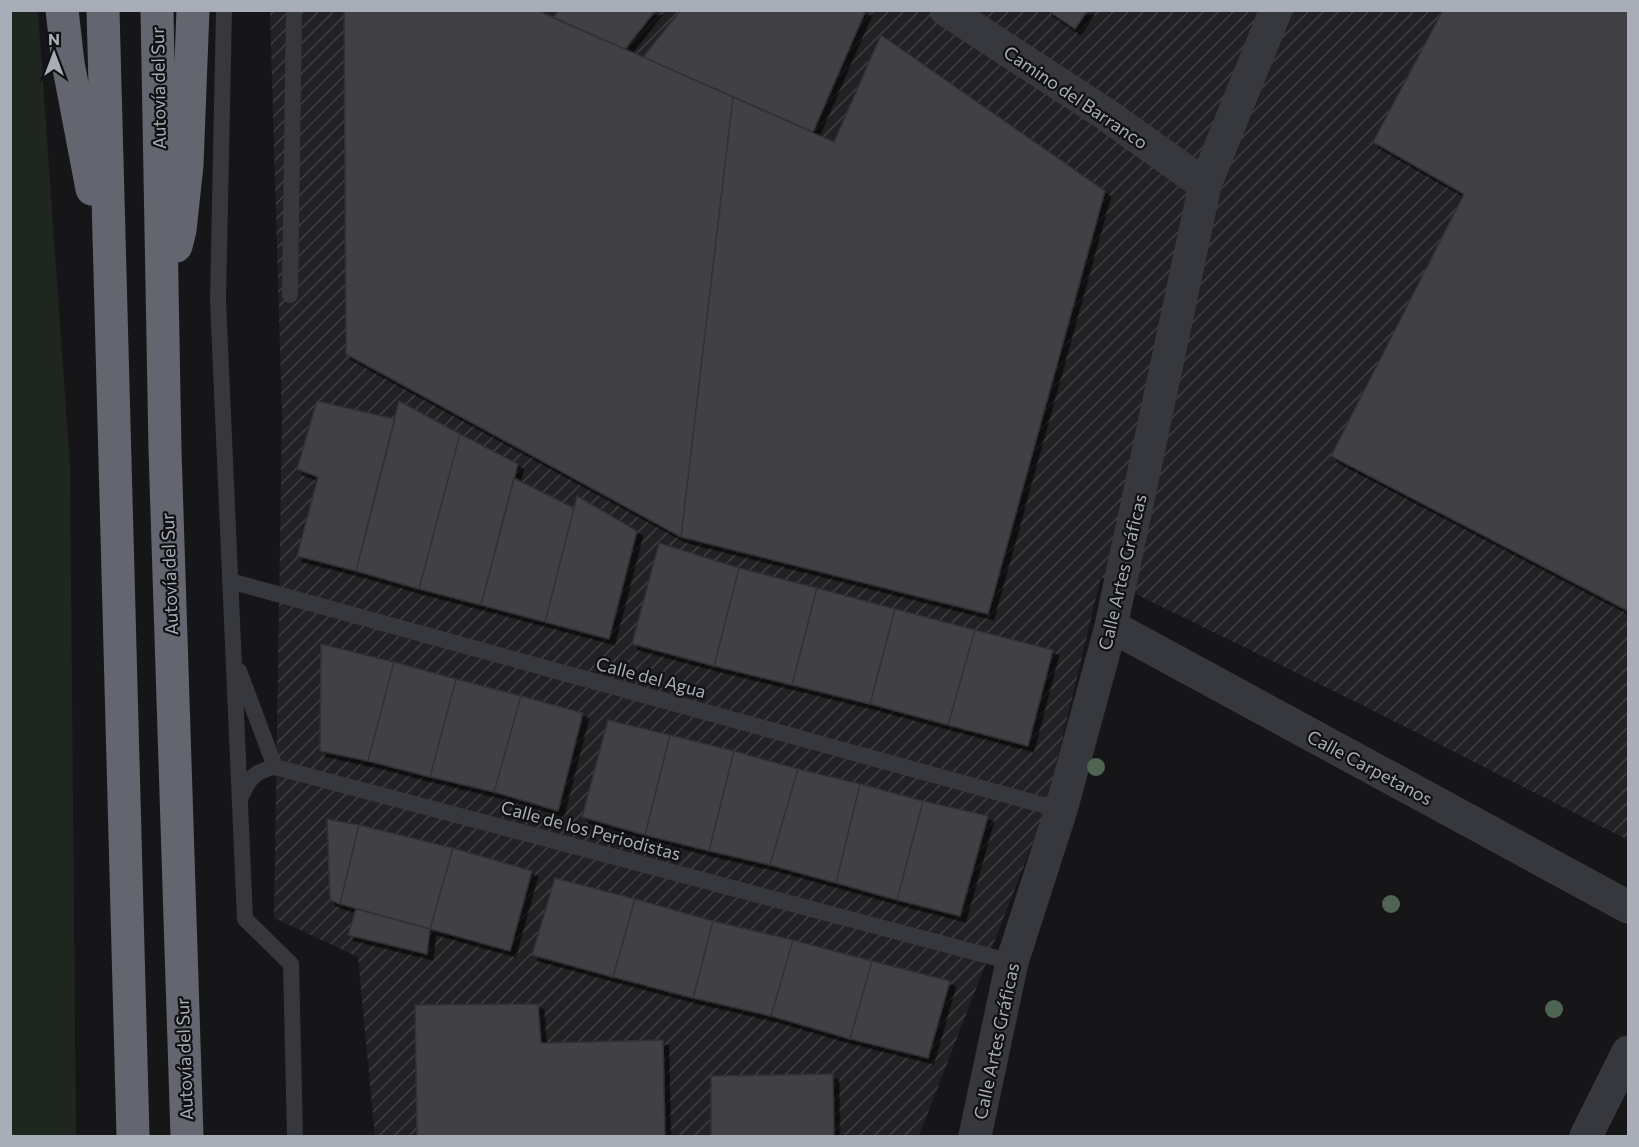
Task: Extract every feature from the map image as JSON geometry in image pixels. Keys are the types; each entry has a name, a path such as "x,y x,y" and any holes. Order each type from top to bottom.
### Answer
{"highway":[{"path":"62,10 68,63 110,291"},
{"path":"103,10 133,1137"},
{"name":"Autovía del Sur","path":"157,10 165,462 186,1121"},
{"path":"162,297 180,230 183,208 187,165 193,10"},
{"path":"186,1121 206,1137"}],"street":[{"name":"Camino del Barranco","path":"946,10 1104,113 1205,185"},
{"name":"Calle Artes Gráficas","path":"975,1137 1012,962 1061,810 1111,626 1205,185 1276,10"},
{"name":"Calle Carpetanos","path":"1111,626 1629,907"},
{"path":"1586,1137 1629,1053"}],"lane":[{"path":"224,10 218,300 245,919 291,964 295,1137"},
{"path":"290,295 294,10"},
{"name":"Calle del Agua","path":"230,581 1061,810"},
{"path":"233,656 275,767 260,770 249,780 239,800"},
{"name":"Calle de los Periodistas","path":"275,767 1012,962"}],"shaded area":[{"path":"10,11 38,11 70,466 76,1136 11,1136"},
{"path":"270,11 1628,11 1628,840 1364,706 1101,577 1045,811 919,1136 375,1136 358,957 274,918 282,416"}],"building":[{"path":"344,10 537,10 733,97 681,537 346,354"},
{"path":"559,10 656,10 625,49 553,18"},
{"path":"681,10 866,10 813,132 643,57"},
{"path":"1047,10 1088,10 1075,29"},
{"path":"1443,10 1628,10 1628,611 1331,456 1464,194 1373,142"},
{"path":"881,35 1105,191 988,614 681,537 733,97 834,142"},
{"path":"317,401 395,419 356,571 297,556 318,477 297,469"},
{"path":"399,401 460,434 419,589 356,571"},
{"path":"460,434 518,464 481,605 419,589"},
{"path":"514,478 574,508 545,622 481,605"},
{"path":"577,496 637,531 609,639 545,622"},
{"path":"659,543 739,568 714,666 632,644"},
{"path":"739,568 817,588 792,685 714,666"},
{"path":"817,588 895,609 870,704 792,685"},
{"path":"895,609 975,630 948,725 870,704"},
{"path":"975,630 1053,650 1028,746 948,725"},
{"path":"321,644 394,662 368,761 320,751"},
{"path":"394,662 456,679 430,777 368,761"},
{"path":"456,679 521,696 494,792 430,777"},
{"path":"521,696 583,713 558,811 494,792"},
{"path":"608,720 670,735 645,835 582,817"},
{"path":"670,735 734,751 709,851 645,835"},
{"path":"734,751 798,769 770,865 709,851"},
{"path":"798,769 860,784 836,883 770,865"},
{"path":"860,784 923,801 897,900 836,883"},
{"path":"923,801 988,816 960,916 897,900"},
{"path":"327,819 359,825 340,904 330,900"},
{"path":"359,825 453,848 430,929 340,904"},
{"path":"453,848 532,871 510,951 430,929"},
{"path":"555,878 635,899 613,977 532,955"},
{"path":"635,899 713,921 693,998 613,977"},
{"path":"356,909 430,929 427,954 348,935"},
{"path":"713,921 793,940 771,1016 693,998"},
{"path":"793,940 872,961 850,1039 771,1016"},
{"path":"872,961 950,981 928,1058 850,1039"},
{"path":"538,1004 541,1043 663,1040 665,1136 417,1136 415,1005"},
{"path":"833,1074 834,1136 711,1136 711,1076"}]}
